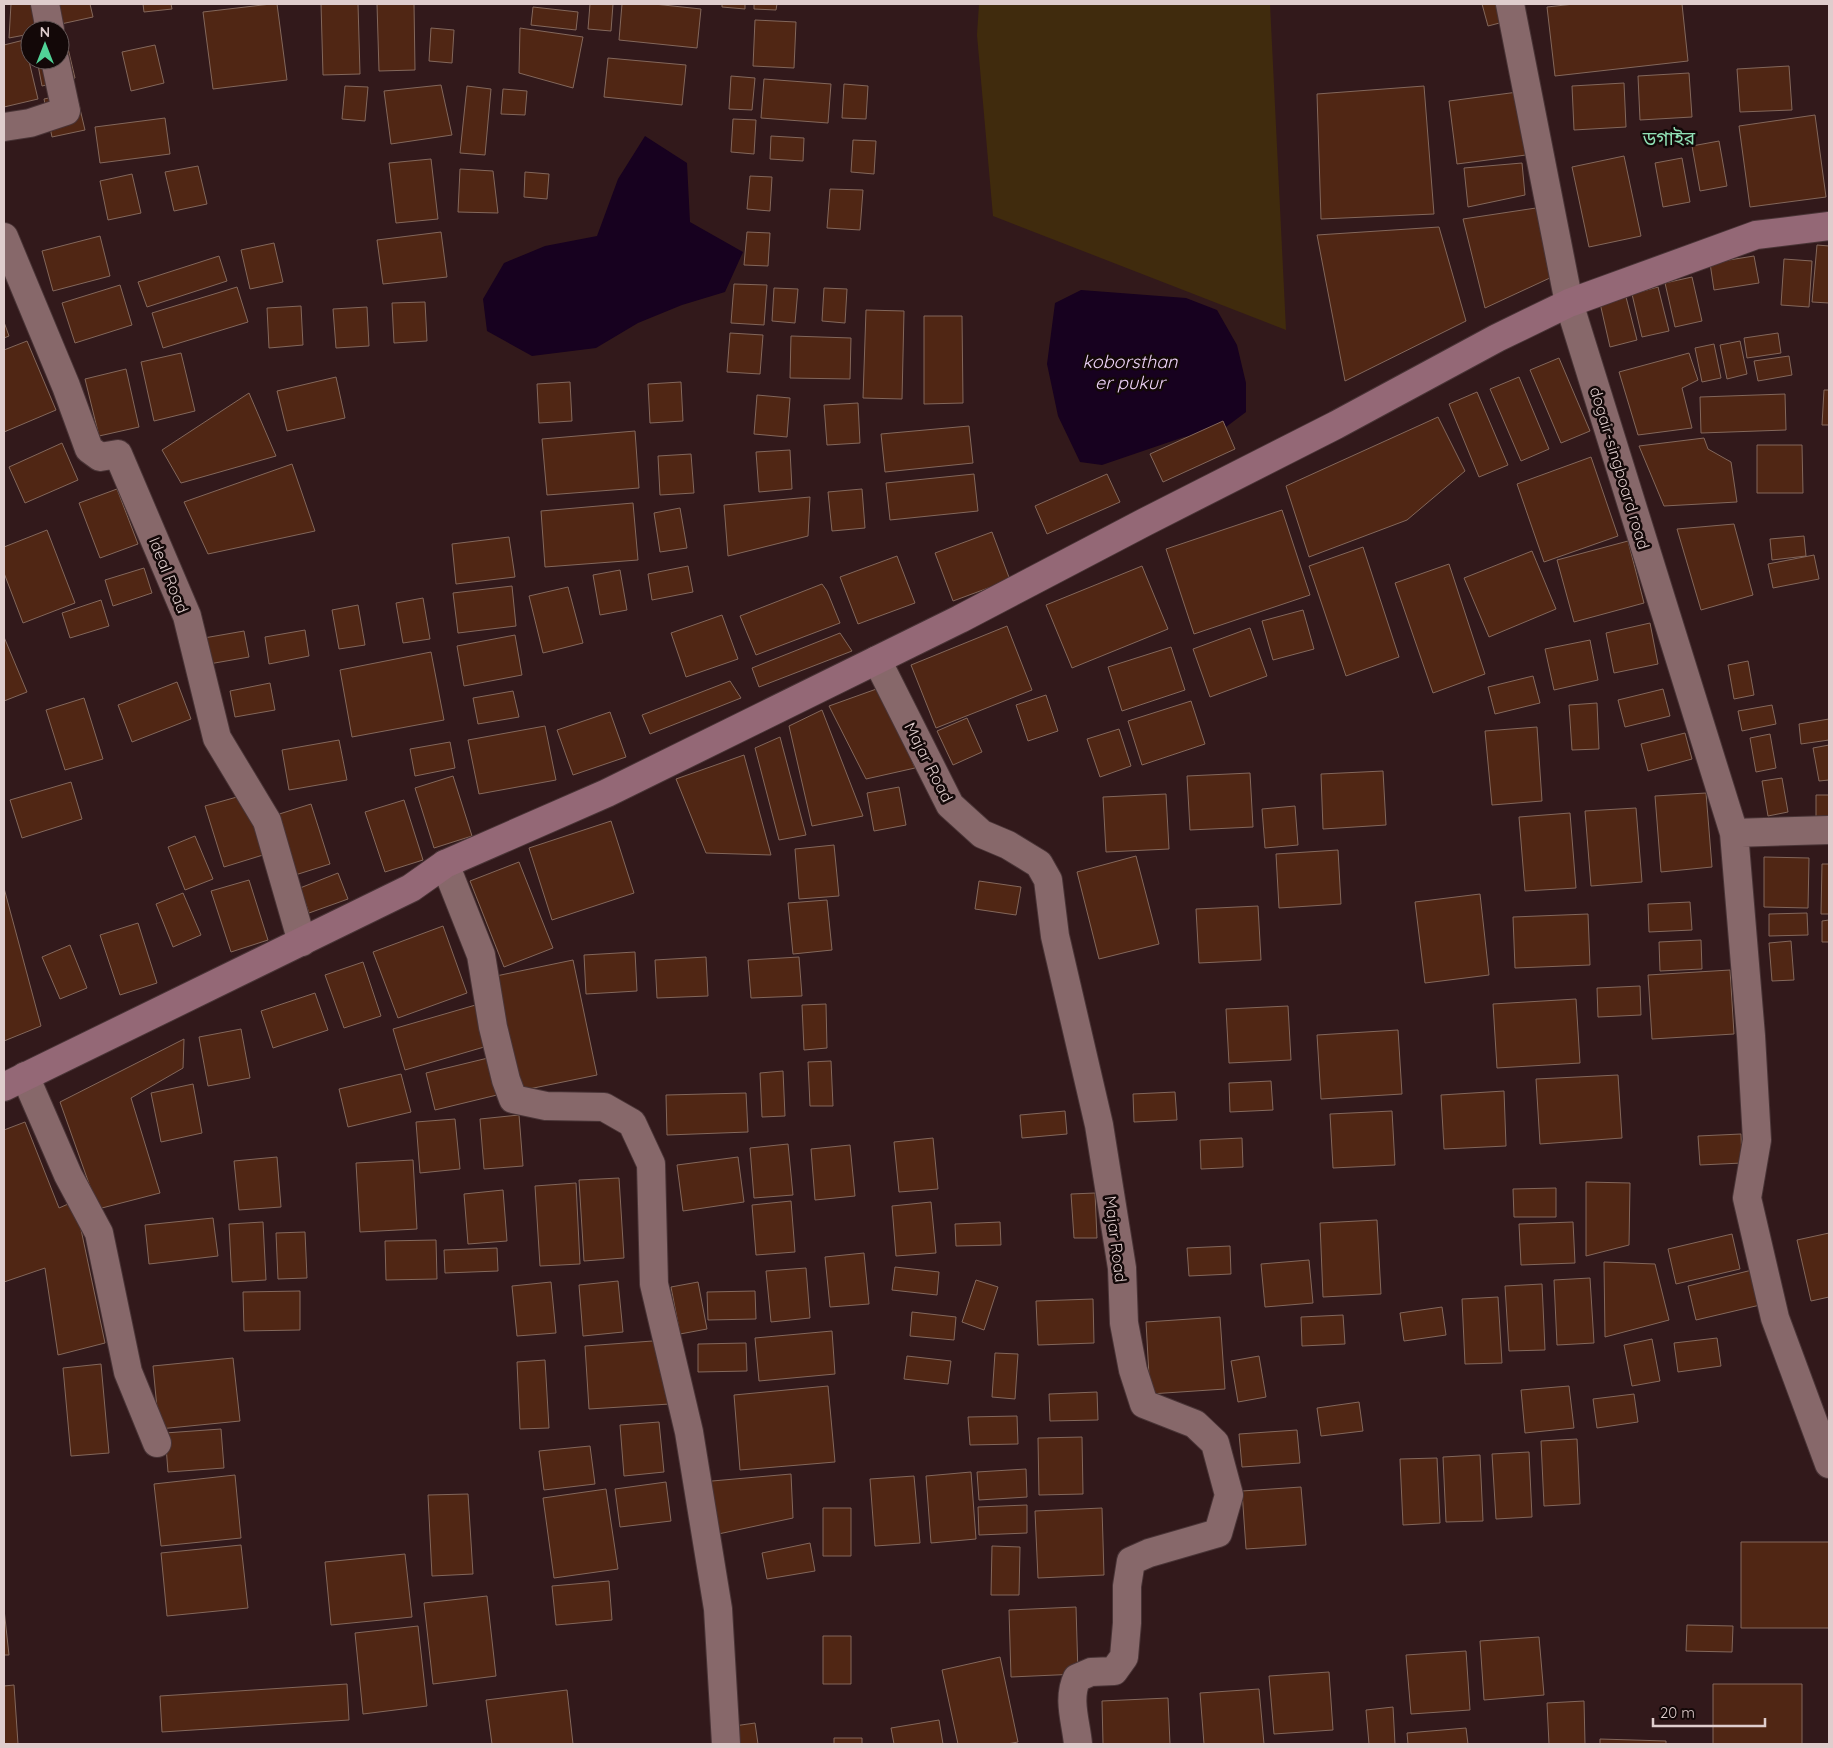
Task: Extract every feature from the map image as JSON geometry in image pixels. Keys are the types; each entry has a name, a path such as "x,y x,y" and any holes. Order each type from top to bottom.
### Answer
{"street":[{"path":"45,4 48,20"},
{"name":"dogair-singboard road","path":"1510,4 1569,303 1734,833 1751,1036 1757,1140 1747,1198 1775,1318 1829,1464"},
{"path":"4,127 30,124 66,111 58,70"},
{"path":"157,1443 128,1372 99,1233 14,1082 411,888 446,864 607,793 960,620 1145,522 1336,425 1497,338 1569,303 1756,235 1829,226"},
{"name":"Ideal Road","path":"4,237 66,386 89,449 100,458 118,454 142,509 186,616 217,738 266,821 302,942"},
{"name":"Majar Road","path":"877,660 950,805 982,834 1008,845 1039,864 1048,880 1055,936 1099,1125 1122,1268 1124,1324 1133,1370 1144,1404 1195,1424 1215,1443 1229,1495 1218,1533 1148,1552 1131,1561 1127,1586 1127,1623 1124,1658 1114,1671 1091,1672 1077,1678 1073,1686 1072,1701 1078,1744"},
{"path":"1734,833 1829,830"},
{"path":"446,864 482,955 494,1027 506,1080 514,1099 546,1106 604,1107 632,1123 651,1164 654,1284 689,1432 716,1599 726,1744"}],"shaded area":[{"path":"979,4 1270,4 1286,330 993,216 977,35"}],"water":[{"path":"645,136 687,163 690,222 743,252 725,292 682,305 638,323 596,348 532,356 487,331 483,299 504,263 545,246 597,236 618,179"},
{"name":"koborsthan er pukur","path":"1081,290 1186,298 1217,310 1237,345 1246,383 1246,412 1222,430 1184,437 1102,465 1080,462 1058,416 1047,364 1055,303"}],"building":[{"path":"11,4 36,4 40,20 20,20 20,36 9,38"},
{"path":"56,4 90,4 93,17 70,22 70,20 60,20"},
{"path":"143,4 171,4 172,9 144,12"},
{"path":"277,4 287,80 213,89 203,12"},
{"path":"321,4 358,4 360,74 323,75"},
{"path":"377,4 414,4 415,70 379,71"},
{"path":"590,4 613,4 611,31 588,29"},
{"path":"622,4 654,4 701,9 697,48 619,40"},
{"path":"722,4 745,4 745,9 722,7"},
{"path":"754,4 777,4 776,10 754,9"},
{"path":"1482,4 1506,4 1511,20 1488,26"},
{"path":"1574,4 1682,4 1688,61 1555,76 1547,7"},
{"path":"533,7 578,12 576,30 531,25"},
{"path":"755,20 796,22 794,68 753,66"},
{"path":"431,28 454,30 452,63 429,61"},
{"path":"520,28 583,37 573,88 519,73"},
{"path":"20,41 20,70 31,70 38,99 4,107 4,45"},
{"path":"155,45 164,83 131,91 122,52"},
{"path":"70,57 75,78 42,86 39,70 70,70"},
{"path":"608,58 686,65 682,105 604,97"},
{"path":"1789,66 1792,110 1740,112 1737,69"},
{"path":"1689,73 1692,117 1640,120 1638,76"},
{"path":"731,76 755,78 752,110 729,109"},
{"path":"764,79 831,84 828,123 761,118"},
{"path":"1624,83 1626,127 1574,130 1572,86"},
{"path":"844,84 868,86 866,119 842,118"},
{"path":"441,85 452,135 391,144 384,91"},
{"path":"345,86 368,87 365,121 342,119"},
{"path":"467,86 491,89 485,155 460,153"},
{"path":"1424,86 1434,214 1321,219 1317,94"},
{"path":"503,89 527,91 525,115 501,114"},
{"path":"76,92 85,130 52,137 44,99"},
{"path":"1518,92 1526,155 1457,164 1449,101"},
{"path":"1815,115 1826,197 1750,207 1739,126"},
{"path":"165,118 170,154 100,163 95,127"},
{"path":"733,119 756,120 754,154 731,152"},
{"path":"771,136 804,138 803,161 770,159"},
{"path":"853,140 876,141 874,174 851,172"},
{"path":"1719,141 1727,186 1700,191 1692,146"},
{"path":"1624,156 1641,236 1589,247 1572,167"},
{"path":"1682,158 1690,202 1663,207 1655,163"},
{"path":"431,159 438,219 396,223 389,163"},
{"path":"1522,163 1525,195 1468,207 1464,168"},
{"path":"198,166 207,204 174,211 165,172"},
{"path":"460,169 493,171 498,213 458,212"},
{"path":"525,172 549,174 547,199 524,197"},
{"path":"132,174 141,213 108,220 100,181"},
{"path":"750,176 772,177 770,211 747,209"},
{"path":"830,189 863,190 860,230 827,228"},
{"path":"1536,208 1552,277 1485,308 1463,219"},
{"path":"1439,227 1466,321 1345,381 1317,235"},
{"path":"441,232 447,277 383,284 377,240"},
{"path":"747,232 770,233 768,266 744,265"},
{"path":"100,236 110,276 53,291 42,251"},
{"path":"274,243 283,282 250,289 241,250"},
{"path":"1817,245 1829,246 1829,303 1812,302"},
{"path":"219,256 227,281 147,307 138,282"},
{"path":"1754,256 1759,283 1714,290 1710,263"},
{"path":"1784,259 1812,261 1809,307 1781,305"},
{"path":"1692,277 1702,321 1675,327 1665,283"},
{"path":"734,284 767,285 764,325 731,323"},
{"path":"120,285 132,325 75,343 62,303"},
{"path":"237,287 248,322 163,348 152,313"},
{"path":"1658,287 1669,331 1642,337 1632,294"},
{"path":"774,288 798,289 795,323 772,321"},
{"path":"824,288 847,289 845,323 822,321"},
{"path":"1626,297 1637,340 1610,347 1600,303"},
{"path":"425,302 427,341 394,343 392,303"},
{"path":"301,306 303,345 269,348 267,308"},
{"path":"367,307 369,346 336,348 333,309"},
{"path":"866,310 904,311 902,399 863,398"},
{"path":"924,316 962,316 963,403 924,404"},
{"path":"4,322 9,336 4,338"},
{"path":"730,333 763,335 760,374 727,372"},
{"path":"1778,333 1781,353 1747,358 1744,338"},
{"path":"791,336 851,338 850,379 790,378"},
{"path":"27,341 56,410 4,432 4,350"},
{"path":"1740,341 1747,374 1727,379 1720,345"},
{"path":"1714,344 1721,378 1702,382 1695,348"},
{"path":"181,353 195,411 154,421 141,362"},
{"path":"1689,353 1698,380 1682,388 1692,428 1638,435 1619,372"},
{"path":"1789,356 1792,375 1758,381 1754,361"},
{"path":"1559,358 1590,431 1561,443 1530,370"},
{"path":"126,369 139,427 99,436 85,379"},
{"path":"336,377 345,418 287,431 277,391"},
{"path":"1519,377 1549,449 1521,461 1490,389"},
{"path":"570,382 572,421 539,423 537,384"},
{"path":"681,382 683,421 650,423 648,384"},
{"path":"1824,390 1829,390 1829,425 1822,425"},
{"path":"1477,392 1508,465 1479,477 1449,404"},
{"path":"249,393 276,456 181,483 162,450"},
{"path":"1785,394 1786,430 1701,433 1700,397"},
{"path":"757,395 790,398 787,437 754,434"},
{"path":"858,403 860,443 827,445 824,405"},
{"path":"1438,417 1465,471 1407,520 1309,557 1286,486"},
{"path":"1223,421 1235,449 1163,482 1150,454"},
{"path":"969,426 973,463 885,472 881,434"},
{"path":"635,431 639,488 547,495 542,439"},
{"path":"1704,438 1708,449 1731,462 1737,502 1664,506 1639,446"},
{"path":"62,443 78,480 25,503 9,467"},
{"path":"1757,445 1802,445 1803,493 1757,493"},
{"path":"790,450 792,489 759,492 756,452"},
{"path":"691,454 694,493 660,495 658,456"},
{"path":"1591,457 1618,536 1544,562 1517,484"},
{"path":"292,464 315,531 208,554 184,502"},
{"path":"974,474 978,511 890,520 886,483"},
{"path":"1107,474 1120,502 1047,534 1035,506"},
{"path":"117,489 138,544 100,558 79,503"},
{"path":"862,489 865,528 832,531 828,492"},
{"path":"810,497 808,536 728,556 724,505"},
{"path":"633,503 638,560 545,567 541,511"},
{"path":"680,508 687,548 660,552 654,513"},
{"path":"1282,510 1310,595 1194,634 1166,549"},
{"path":"1734,524 1753,595 1701,610 1677,529"},
{"path":"47,530 75,603 23,623 4,573 4,547"},
{"path":"992,532 1010,580 953,601 935,553"},
{"path":"1804,536 1806,556 1772,560 1770,539"},
{"path":"509,537 515,577 456,584 452,544"},
{"path":"1628,541 1644,603 1574,622 1557,560"},
{"path":"1363,547 1399,657 1346,676 1309,566"},
{"path":"1532,551 1556,609 1489,637 1464,578"},
{"path":"1814,555 1819,579 1773,588 1768,564"},
{"path":"897,556 915,603 858,624 840,577"},
{"path":"1449,564 1485,674 1433,693 1395,583"},
{"path":"688,566 693,592 652,600 648,574"},
{"path":"1142,566 1168,629 1072,668 1046,605"},
{"path":"144,568 152,593 113,606 105,580"},
{"path":"620,570 627,610 600,615 593,575"},
{"path":"822,584 827,591 840,623 756,655 740,616"},
{"path":"512,586 516,626 458,633 453,593"},
{"path":"568,587 583,643 543,653 529,596"},
{"path":"423,598 430,639 403,643 396,603"},
{"path":"101,600 109,626 70,638 62,613"},
{"path":"358,605 365,645 339,649 332,610"},
{"path":"1303,610 1314,649 1273,660 1262,621"},
{"path":"722,615 738,659 686,677 671,633"},
{"path":"1650,623 1658,664 1614,673 1606,633"},
{"path":"1007,626 1032,690 936,728 911,665"},
{"path":"1250,628 1267,676 1210,697 1193,649"},
{"path":"305,630 309,656 269,664 265,637"},
{"path":"244,631 249,657 209,664 204,638"},
{"path":"840,633 852,651 759,687 752,668"},
{"path":"515,635 522,675 464,686 457,646"},
{"path":"4,637 27,692 4,701"},
{"path":"1590,640 1598,680 1554,690 1545,649"},
{"path":"1171,647 1185,690 1122,711 1108,667"},
{"path":"431,652 444,720 352,737 340,670"},
{"path":"1748,661 1754,695 1734,699 1728,665"},
{"path":"1533,676 1540,703 1495,714 1488,687"},
{"path":"730,681 741,698 650,734 642,715"},
{"path":"177,682 191,719 132,742 118,705"},
{"path":"270,683 275,710 235,717 230,691"},
{"path":"882,687 915,768 866,779 829,706"},
{"path":"1663,689 1670,716 1625,727 1618,700"},
{"path":"513,691 519,717 478,724 473,698"},
{"path":"1046,695 1058,731 1028,741 1016,705"},
{"path":"84,698 103,759 65,770 46,710"},
{"path":"1191,701 1205,744 1142,765 1128,721"},
{"path":"1597,703 1599,749 1572,750 1569,705"},
{"path":"1772,705 1776,724 1742,731 1738,711"},
{"path":"822,710 863,816 812,826 789,726"},
{"path":"610,712 626,757 573,775 557,730"},
{"path":"967,718 982,752 953,765 937,731"},
{"path":"1829,719 1829,740 1801,744 1799,724"},
{"path":"545,726 556,780 479,794 468,740"},
{"path":"1537,727 1542,801 1492,805 1485,731"},
{"path":"1119,729 1131,766 1100,777 1087,739"},
{"path":"1685,733 1692,759 1648,771 1641,744"},
{"path":"1770,734 1776,768 1756,772 1750,738"},
{"path":"780,737 806,835 779,840 755,748"},
{"path":"339,740 347,780 289,790 282,750"},
{"path":"450,742 455,768 415,776 410,749"},
{"path":"1829,745 1829,780 1819,781 1813,748"},
{"path":"744,755 771,855 706,853 676,779"},
{"path":"1383,771 1386,825 1323,829 1321,774"},
{"path":"1250,773 1253,827 1190,830 1187,776"},
{"path":"453,776 472,836 434,848 415,788"},
{"path":"1782,778 1788,812 1768,816 1762,781"},
{"path":"71,782 82,819 22,838 10,800"},
{"path":"899,787 906,825 874,831 867,793"},
{"path":"1706,793 1712,867 1661,872 1655,796"},
{"path":"1166,794 1169,849 1106,852 1103,797"},
{"path":"244,795 263,855 224,867 205,806"},
{"path":"1816,795 1829,795 1829,819 1816,819"},
{"path":"404,800 423,860 385,872 365,812"},
{"path":"311,804 330,864 292,876 273,816"},
{"path":"1295,806 1298,845 1265,848 1262,809"},
{"path":"1636,808 1642,882 1591,886 1585,811"},
{"path":"1570,813 1576,888 1525,891 1519,817"},
{"path":"611,821 634,893 552,920 529,848"},
{"path":"195,836 213,879 185,890 168,847"},
{"path":"834,845 839,896 799,899 795,849"},
{"path":"1338,850 1341,904 1279,908 1276,854"},
{"path":"1136,856 1159,944 1099,959 1077,872"},
{"path":"1764,857 1809,858 1808,908 1764,907"},
{"path":"519,862 553,948 504,967 470,881"},
{"path":"1822,864 1829,864 1829,914 1821,914"},
{"path":"338,873 348,899 309,913 300,888"},
{"path":"249,880 268,940 231,952 211,891"},
{"path":"979,881 1021,887 1016,915 975,909"},
{"path":"4,888 41,1026 4,1041"},
{"path":"183,893 201,935 173,947 156,904"},
{"path":"1480,894 1489,975 1425,983 1415,902"},
{"path":"827,900 832,950 793,954 788,903"},
{"path":"1690,902 1692,930 1649,932 1648,904"},
{"path":"1258,906 1261,960 1199,963 1196,909"},
{"path":"1807,913 1808,935 1769,936 1769,914"},
{"path":"1588,914 1590,965 1515,968 1513,917"},
{"path":"1829,920 1829,942 1822,942 1822,921"},
{"path":"138,923 157,983 120,995 100,935"},
{"path":"443,926 467,993 398,1018 373,952"},
{"path":"1701,940 1702,969 1660,971 1659,942"},
{"path":"1791,941 1794,980 1772,981 1769,943"},
{"path":"70,945 87,988 60,999 42,957"},
{"path":"635,952 637,991 586,994 584,955"},
{"path":"706,957 708,996 657,998 655,960"},
{"path":"799,957 802,996 751,998 748,960"},
{"path":"573,960 597,1075 519,1091 496,976"},
{"path":"363,962 381,1016 344,1028 325,975"},
{"path":"1730,970 1734,1034 1652,1039 1648,975"},
{"path":"1640,986 1641,1015 1598,1017 1597,988"},
{"path":"315,993 328,1030 273,1048 261,1011"},
{"path":"1576,999 1580,1063 1497,1068 1493,1004"},
{"path":"479,1004 491,1045 405,1070 393,1029"},
{"path":"826,1004 827,1048 804,1050 802,1005"},
{"path":"1288,1006 1291,1060 1229,1063 1226,1009"},
{"path":"241,1029 250,1078 208,1086 199,1037"},
{"path":"1398,1030 1402,1094 1321,1099 1317,1035"},
{"path":"184,1039 183,1068 131,1098 160,1193 98,1209 60,1102"},
{"path":"488,1058 497,1095 435,1110 426,1073"},
{"path":"831,1061 833,1106 810,1106 808,1062"},
{"path":"783,1071 785,1116 762,1117 760,1073"},
{"path":"401,1074 411,1112 348,1127 339,1089"},
{"path":"1618,1075 1622,1138 1540,1144 1536,1079"},
{"path":"1271,1081 1273,1110 1230,1112 1229,1083"},
{"path":"193,1084 202,1133 161,1142 151,1093"},
{"path":"1504,1091 1506,1146 1444,1149 1441,1095"},
{"path":"1175,1092 1177,1120 1134,1122 1133,1094"},
{"path":"746,1093 748,1132 667,1135 666,1095"},
{"path":"1065,1111 1067,1134 1022,1138 1020,1115"},
{"path":"1392,1111 1395,1165 1333,1168 1330,1114"},
{"path":"519,1115 523,1166 484,1169 480,1119"},
{"path":"455,1119 460,1169 420,1173 416,1122"},
{"path":"25,1122 59,1208 75,1201 105,1343 58,1355 45,1268 4,1282 4,1130"},
{"path":"1741,1134 1742,1163 1700,1165 1698,1136"},
{"path":"933,1138 938,1189 899,1192 894,1142"},
{"path":"1242,1138 1243,1167 1201,1169 1200,1140"},
{"path":"788,1144 793,1195 754,1198 750,1148"},
{"path":"850,1145 855,1196 815,1200 811,1149"},
{"path":"277,1157 281,1207 239,1210 234,1161"},
{"path":"738,1157 744,1202 683,1211 677,1165"},
{"path":"413,1160 417,1229 360,1232 356,1163"},
{"path":"619,1178 624,1258 584,1261 579,1180"},
{"path":"1586,1182 1630,1183 1629,1245 1586,1256"},
{"path":"576,1183 580,1264 540,1266 535,1186"},
{"path":"1556,1188 1556,1217 1514,1217 1513,1189"},
{"path":"503,1190 507,1241 468,1244 464,1194"},
{"path":"1095,1193 1097,1238 1074,1238 1071,1194"},
{"path":"791,1201 795,1252 756,1255 752,1205"},
{"path":"931,1202 936,1253 896,1256 892,1206"},
{"path":"213,1218 218,1256 149,1264 145,1225"},
{"path":"1377,1220 1381,1294 1323,1297 1320,1223"},
{"path":"263,1222 266,1280 232,1282 229,1224"},
{"path":"1000,1222 1001,1245 956,1246 955,1224"},
{"path":"1573,1222 1575,1263 1521,1265 1519,1224"},
{"path":"305,1232 307,1278 278,1279 276,1233"},
{"path":"1829,1233 1829,1297 1811,1301 1797,1240"},
{"path":"1732,1234 1740,1269 1676,1284 1668,1249"},
{"path":"436,1240 437,1279 386,1280 385,1241"},
{"path":"1230,1246 1231,1274 1189,1276 1187,1248"},
{"path":"497,1248 498,1271 445,1273 444,1250"},
{"path":"864,1253 869,1304 830,1307 825,1257"},
{"path":"1309,1260 1313,1303 1265,1307 1261,1264"},
{"path":"1604,1262 1655,1264 1669,1320 1605,1337"},
{"path":"895,1267 939,1272 937,1295 892,1290"},
{"path":"806,1268 810,1318 771,1322 766,1271"},
{"path":"1752,1270 1760,1305 1696,1320 1688,1286"},
{"path":"1590,1278 1594,1343 1557,1345 1554,1280"},
{"path":"976,1280 998,1287 984,1330 962,1322"},
{"path":"618,1281 623,1332 583,1336 579,1285"},
{"path":"551,1282 556,1333 517,1336 512,1286"},
{"path":"698,1282 707,1329 680,1334 671,1287"},
{"path":"1542,1284 1545,1350 1509,1351 1505,1286"},
{"path":"300,1291 300,1330 244,1331 243,1292"},
{"path":"755,1291 756,1319 708,1320 707,1292"},
{"path":"1498,1297 1502,1363 1465,1364 1462,1299"},
{"path":"1093,1299 1094,1343 1038,1345 1036,1301"},
{"path":"1442,1307 1446,1335 1404,1341 1400,1313"},
{"path":"912,1312 956,1317 954,1340 910,1336"},
{"path":"1343,1315 1345,1344 1302,1346 1301,1317"},
{"path":"1220,1317 1225,1389 1150,1394 1146,1322"},
{"path":"832,1331 835,1374 759,1381 755,1338"},
{"path":"1717,1338 1721,1366 1678,1372 1674,1343"},
{"path":"1652,1339 1660,1381 1632,1386 1624,1345"},
{"path":"666,1340 670,1404 589,1409 585,1346"},
{"path":"746,1343 747,1371 698,1372 698,1344"},
{"path":"995,1353 1018,1354 1015,1399 992,1397"},
{"path":"907,1356 951,1361 948,1384 904,1379"},
{"path":"1259,1356 1266,1397 1238,1402 1231,1361"},
{"path":"233,1358 240,1421 159,1429 153,1366"},
{"path":"545,1360 549,1428 520,1429 517,1362"},
{"path":"101,1364 109,1453 71,1456 63,1368"},
{"path":"828,1386 835,1462 740,1470 734,1395"},
{"path":"1569,1386 1574,1428 1525,1433 1521,1390"},
{"path":"1097,1392 1098,1420 1050,1421 1049,1394"},
{"path":"1634,1394 1638,1422 1597,1428 1593,1399"},
{"path":"1359,1402 1363,1431 1321,1436 1317,1408"},
{"path":"1017,1416 1018,1444 970,1445 968,1417"},
{"path":"659,1422 664,1472 624,1476 620,1425"},
{"path":"221,1429 224,1468 168,1472 165,1433"},
{"path":"1297,1430 1300,1463 1242,1467 1239,1434"},
{"path":"1082,1437 1083,1494 1039,1495 1038,1438"},
{"path":"1577,1439 1580,1504 1544,1506 1541,1441"},
{"path":"590,1446 595,1484 544,1490 539,1451"},
{"path":"1529,1452 1532,1517 1496,1519 1492,1454"},
{"path":"1480,1455 1483,1521 1446,1522 1443,1457"},
{"path":"1437,1458 1440,1523 1403,1525 1400,1459"},
{"path":"1026,1469 1027,1497 979,1500 977,1472"},
{"path":"971,1472 976,1539 931,1543 926,1476"},
{"path":"791,1474 793,1518 709,1536 701,1482"},
{"path":"235,1475 241,1538 161,1546 154,1484"},
{"path":"914,1476 920,1543 875,1546 870,1479"},
{"path":"666,1482 671,1521 620,1527 615,1489"},
{"path":"1301,1487 1306,1545 1246,1549 1242,1491"},
{"path":"606,1489 618,1569 554,1578 543,1498"},
{"path":"468,1494 473,1574 432,1576 428,1495"},
{"path":"1027,1505 1027,1533 979,1535 978,1507"},
{"path":"823,1508 851,1508 851,1556 823,1556"},
{"path":"1102,1508 1104,1575 1038,1578 1035,1511"},
{"path":"1741,1542 1829,1542 1829,1628 1741,1628"},
{"path":"810,1543 815,1571 767,1579 762,1553"},
{"path":"241,1545 248,1608 167,1616 161,1553"},
{"path":"992,1546 1020,1547 1019,1595 991,1595"},
{"path":"405,1554 412,1617 331,1625 325,1562"},
{"path":"609,1581 612,1620 556,1625 552,1586"},
{"path":"487,1596 496,1676 433,1684 424,1603"},
{"path":"1076,1607 1078,1674 1011,1677 1009,1610"},
{"path":"4,1609 9,1655 4,1655"},
{"path":"1687,1625 1733,1626 1732,1652 1686,1651"},
{"path":"418,1626 427,1706 363,1714 355,1633"},
{"path":"823,1636 851,1636 851,1684 823,1684"},
{"path":"1539,1637 1544,1695 1484,1700 1480,1641"},
{"path":"1466,1651 1470,1710 1411,1714 1406,1655"},
{"path":"1000,1657 1018,1742 1007,1744 958,1744 942,1670"},
{"path":"1329,1672 1333,1730 1274,1734 1269,1676"},
{"path":"347,1684 349,1720 162,1732 160,1696"},
{"path":"1713,1684 1802,1684 1802,1744 1713,1744"},
{"path":"14,1685 18,1744 4,1744 4,1686"},
{"path":"1259,1689 1264,1744 1204,1744 1200,1693"},
{"path":"567,1690 573,1744 492,1744 486,1700"},
{"path":"1168,1698 1170,1744 1103,1744 1102,1701"},
{"path":"1584,1701 1585,1744 1549,1744 1547,1703"},
{"path":"1393,1707 1395,1744 1369,1744 1366,1710"},
{"path":"939,1720 943,1744 894,1744 891,1728"},
{"path":"755,1723 758,1744 730,1744 727,1727"},
{"path":"1466,1728 1468,1744 1408,1744 1407,1733"},
{"path":"834,1738 862,1738 862,1744 834,1744"},
{"path":"1600,1739 1666,1741 1666,1744 1600,1744"}],"district":[{"name":"ডগাইর","path":"1669,138"}]}
